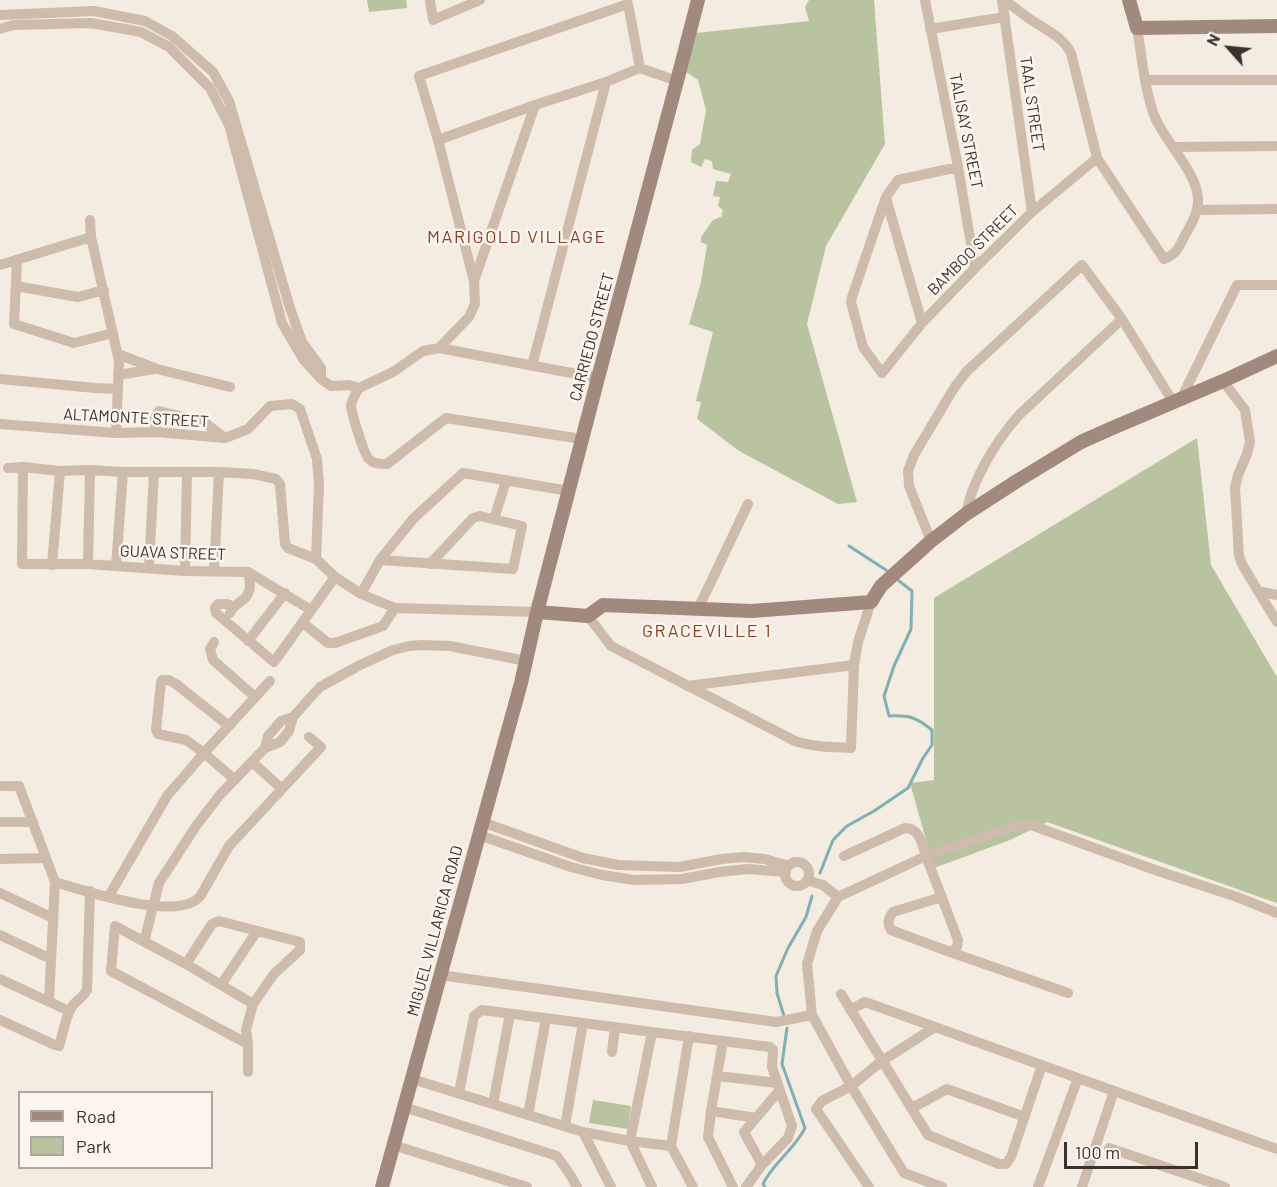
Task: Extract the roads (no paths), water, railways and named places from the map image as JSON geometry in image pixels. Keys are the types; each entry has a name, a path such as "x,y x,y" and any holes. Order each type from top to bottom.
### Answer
{"main road":[{"name":"CARRIEDO STREET","path":"521,683 537,612 698,0"},
{"path":"1129,0 1137,28 1277,26"},
{"path":"537,612 588,616 603,605 752,611 871,602 881,586 931,541 966,514 1081,442 1277,356"},
{"name":"MIGUEL VILLARICA ROAD","path":"382,1187 521,683"}],"street":[{"path":"430,0 433,20 468,2 480,0"},
{"name":"TALISAY STREET","path":"925,0 958,167 975,268"},
{"path":"1003,0 1067,45 1096,158 1164,259 1177,251 1192,221 1197,210 1197,190 1154,115 1137,28"},
{"name":"TAAL STREET","path":"1003,0 1032,212"},
{"path":"439,348 469,317 476,304 474,281 419,76 628,4 640,68"},
{"path":"0,15 94,11 145,21 172,36 213,72 229,101 302,342 331,386 359,388 393,372 423,351 439,348 598,378"},
{"path":"930,28 1005,17"},
{"path":"141,32 145,21"},
{"path":"0,28 13,25 91,23 141,32 169,47 210,88 229,125 282,323 303,359 321,374"},
{"path":"438,140 640,68 678,81"},
{"path":"1146,80 1277,80"},
{"path":"532,366 606,82"},
{"path":"474,281 535,105"},
{"path":"1173,147 1277,146"},
{"name":"BAMBOO STREET","path":"886,198 851,302 863,347 882,373 922,323 975,268 1032,212 1096,158"},
{"path":"922,323 886,198 898,180 958,167"},
{"path":"1197,210 1277,209"},
{"path":"90,220 118,354 116,433"},
{"path":"0,265 92,237"},
{"path":"17,260 14,324 74,343 113,333"},
{"path":"931,541 909,486 908,471 914,455 954,388 967,371 1082,265 1177,400 1237,285 1277,285"},
{"path":"16,286 78,297 104,290"},
{"path":"966,514 974,484 1009,426 1122,319"},
{"path":"118,354 157,369 230,387"},
{"path":"118,375 157,369"},
{"path":"0,379 118,389"},
{"path":"1223,381 1245,410 1249,427 1250,442 1235,488 1239,555 1242,564 1277,622"},
{"path":"359,388 351,405 352,412 365,455 370,461 378,464 387,464 446,418 582,439"},
{"name":"ALTAMONTE STREET","path":"0,424 225,438 248,429 270,406 291,404 300,409 317,459 319,485 316,559"},
{"path":"156,432 155,417 159,411 204,422 225,438"},
{"path":"8,468 23,467 60,471 219,472 253,474 276,479 285,544 288,548 316,559 336,577 361,594 395,608 537,612"},
{"name":"GUAVA STREET","path":"23,467 22,564 88,564 185,571 248,572 312,610"},
{"path":"88,564 90,470"},
{"path":"52,565 60,471"},
{"path":"116,566 123,472"},
{"path":"149,568 154,472"},
{"path":"214,571 219,472"},
{"path":"185,571 188,473"},
{"path":"361,594 380,560 413,519 463,473 569,491"},
{"path":"494,519 506,481"},
{"path":"698,609 748,504"},
{"path":"380,560 430,564 513,569 522,526 480,516 473,518 430,564"},
{"path":"226,621 231,608 244,600 249,592 251,586 248,572"},
{"path":"231,608 227,604 218,604 214,608 216,613 274,662 336,577"},
{"path":"1258,591 1277,595"},
{"path":"248,641 285,593"},
{"path":"588,616 611,646 795,741 812,745 851,748 854,665 858,642 871,602"},
{"path":"303,623 332,644 383,626 395,608"},
{"path":"214,642 210,650 213,660 255,697"},
{"path":"144,942 159,884 196,826 219,796 265,748 280,742 289,731 293,717 320,687 368,661 409,646 450,646 526,661"},
{"path":"687,686 854,665"},
{"path":"229,726 176,684 169,680 162,680 156,730 158,734 186,740 235,780"},
{"path":"109,897 167,796 270,681"},
{"path":"55,882 109,897 154,906 182,906 198,900 229,846 321,747 309,737"},
{"path":"252,762 282,789"},
{"path":"0,786 20,786 55,882 49,1002"},
{"path":"0,822 33,822"},
{"path":"942,1187 904,1173 851,1086 812,1015 807,964 817,931 838,897 926,856 1020,825 1031,825 1277,913"},
{"path":"480,828 583,858 618,865 679,867 743,857 765,858 787,869"},
{"path":"844,856 905,828 912,828 917,833 958,940 957,948 950,952"},
{"path":"0,859 46,858"},
{"path":"795,863 802,864 808,873 807,880 798,886 791,885 786,879 787,869 795,863"},
{"path":"807,880 823,885 838,897"},
{"path":"0,1020 57,1046 60,1045 69,1011 87,990 90,891"},
{"path":"0,893 53,918"},
{"path":"942,897 893,912 888,924 891,930 1068,993"},
{"path":"186,964 212,924 219,921 300,942 300,950 274,974 253,1004 246,1030 248,1072"},
{"path":"248,1044 111,971 115,926 186,964 253,1004"},
{"path":"221,985 257,931"},
{"path":"0,935 51,959"},
{"path":"440,975 776,1023 812,1015"},
{"path":"0,979 69,1011"},
{"path":"841,994 928,1135 999,1164 1006,1164 1011,1157 1042,1065"},
{"path":"850,1010 866,1002 1277,1149"},
{"path":"459,1093 474,1016 482,1010 770,1047 773,1050 772,1067 792,1126 788,1138 762,1165 746,1187"},
{"path":"493,1104 510,1014"},
{"path":"528,1115 546,1019"},
{"path":"565,1126 584,1023"},
{"path":"869,1187 816,1109 822,1101 851,1086 882,1061 935,1027"},
{"path":"612,1052 615,1028"},
{"path":"652,1032 630,1142 652,1187"},
{"path":"689,1036 671,1146 693,1187"},
{"path":"723,1041 708,1137 734,1187"},
{"path":"718,1076 778,1087"},
{"path":"1038,1187 1078,1078"},
{"path":"412,1079 583,1132 630,1142 671,1146"},
{"path":"762,1165 744,1132 778,1087"},
{"path":"912,1108 947,1089 1024,1117"},
{"path":"1082,1187 1114,1091"},
{"path":"404,1107 557,1156 578,1187"},
{"path":"711,1111 756,1118"},
{"path":"583,1132 611,1187"},
{"path":"393,1145 527,1187"},
{"path":"1109,1148 1225,1187"}],"waterway":[{"path":"849,546 886,570"},
{"path":"820,873 833,840 847,826 908,788 932,745 932,730 912,718 889,716 884,696 894,666 911,629 912,591 899,581"},
{"path":"784,1016 777,993 776,976 788,948 806,917 812,896"},
{"path":"765,1187 763,1184 767,1176 805,1128 782,1064 787,1028"}],"district":[{"name":"MARIGOLD VILLAGE","path":"517,237"},
{"name":"GRACEVILLE 1","path":"707,631"}]}
